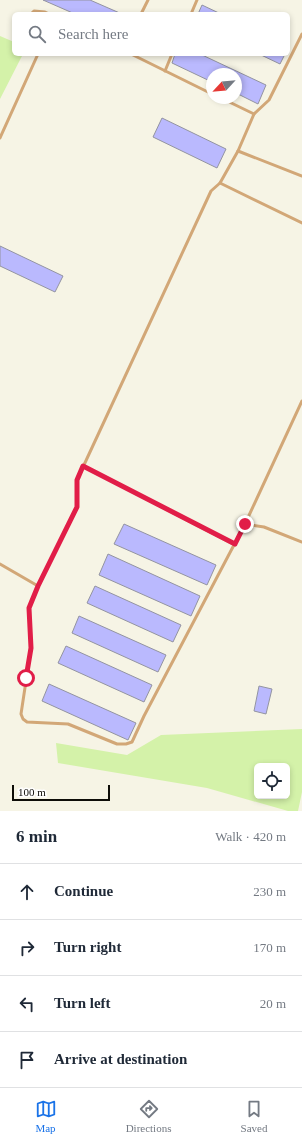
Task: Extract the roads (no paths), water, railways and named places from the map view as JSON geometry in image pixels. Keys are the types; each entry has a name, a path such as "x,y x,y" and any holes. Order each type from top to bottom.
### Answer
{"lane":[{"path":"142,12 148,0"},
{"path":"192,12 197,0"},
{"path":"33,12 45,12"},
{"path":"302,34 269,100 254,114 238,151 220,183 211,191 77,480 77,507 38,586 29,608 31,648 21,714 23,719 27,722 68,724 117,744 132,742 147,709 235,544 302,402"},
{"path":"0,138 37,56"},
{"path":"135,56 206,91"},
{"path":"165,71 171,56"},
{"path":"233,104 254,114"},
{"path":"238,151 302,176"},
{"path":"220,183 302,223"},
{"path":"83,466 235,544"},
{"path":"245,524 264,527 302,542"},
{"path":"0,564 38,586"}]}
